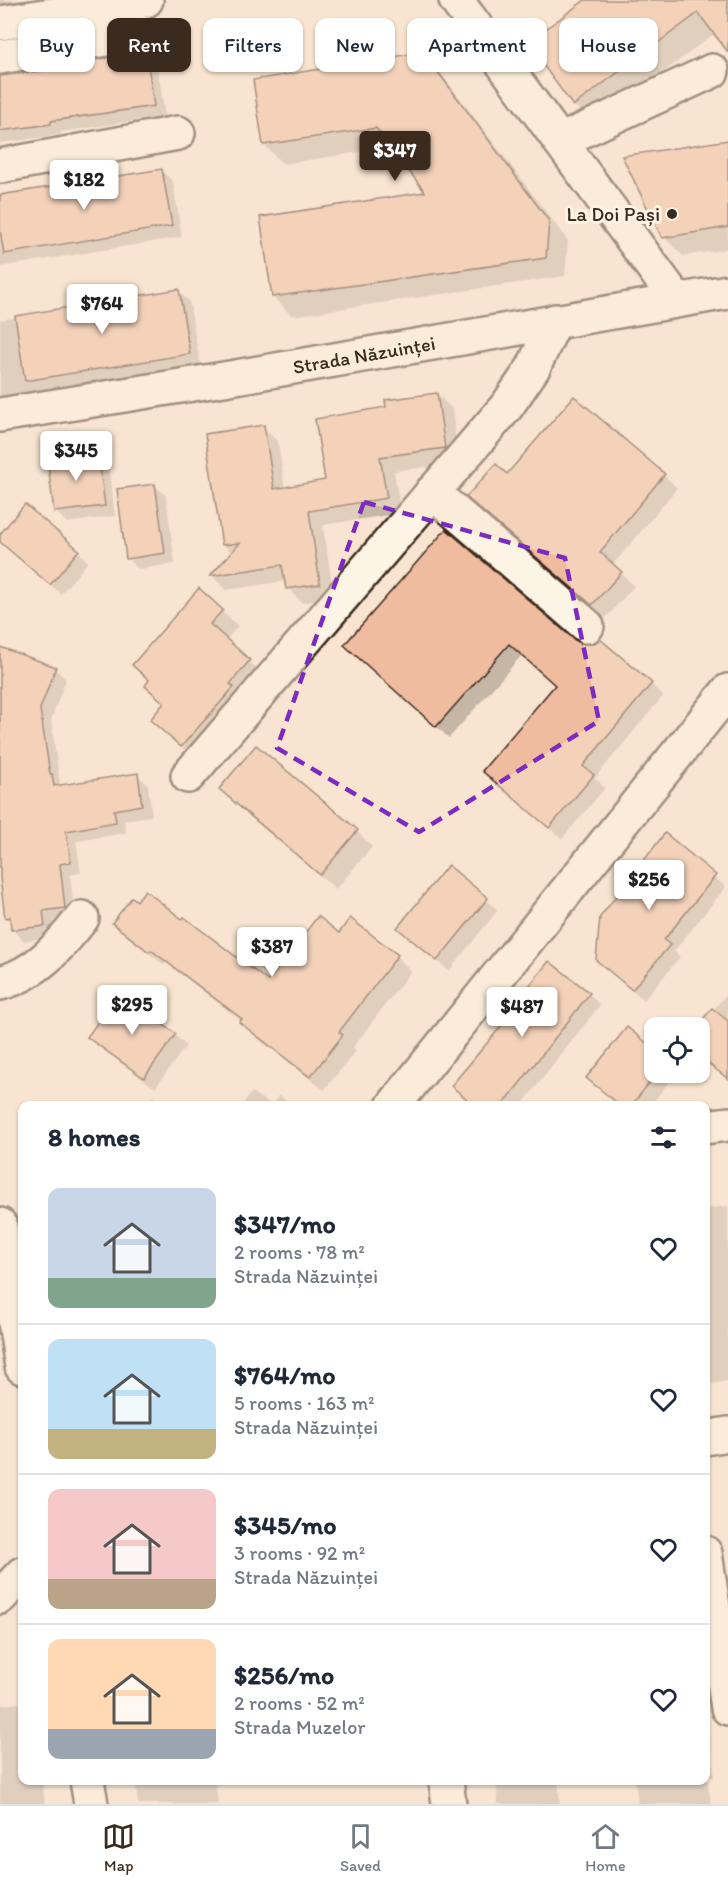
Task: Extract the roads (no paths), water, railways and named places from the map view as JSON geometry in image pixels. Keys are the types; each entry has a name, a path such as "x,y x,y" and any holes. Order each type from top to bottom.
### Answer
{"street":[{"path":"0,23 146,0"},
{"path":"456,0 677,300"},
{"path":"0,57 107,39"},
{"path":"560,141 712,71"},
{"path":"0,166 178,133"},
{"name":"Strada Năzuinței","path":"0,415 224,379 728,292"},
{"path":"188,776 507,406 533,368 555,321"},
{"path":"432,492 587,626"},
{"path":"397,1101 728,691"},
{"path":"0,983 23,975 43,961 61,945 82,918"},
{"path":"710,1126 728,1124"},
{"path":"0,1225 18,1341"},
{"path":"710,1437 728,1434"},
{"path":"0,1598 18,1578"},
{"path":"710,1587 728,1708"},
{"path":"88,1785 91,1804"},
{"path":"447,1785 449,1804"}],"place":[{"name":"La Doi Pași","path":"672,214"}]}
